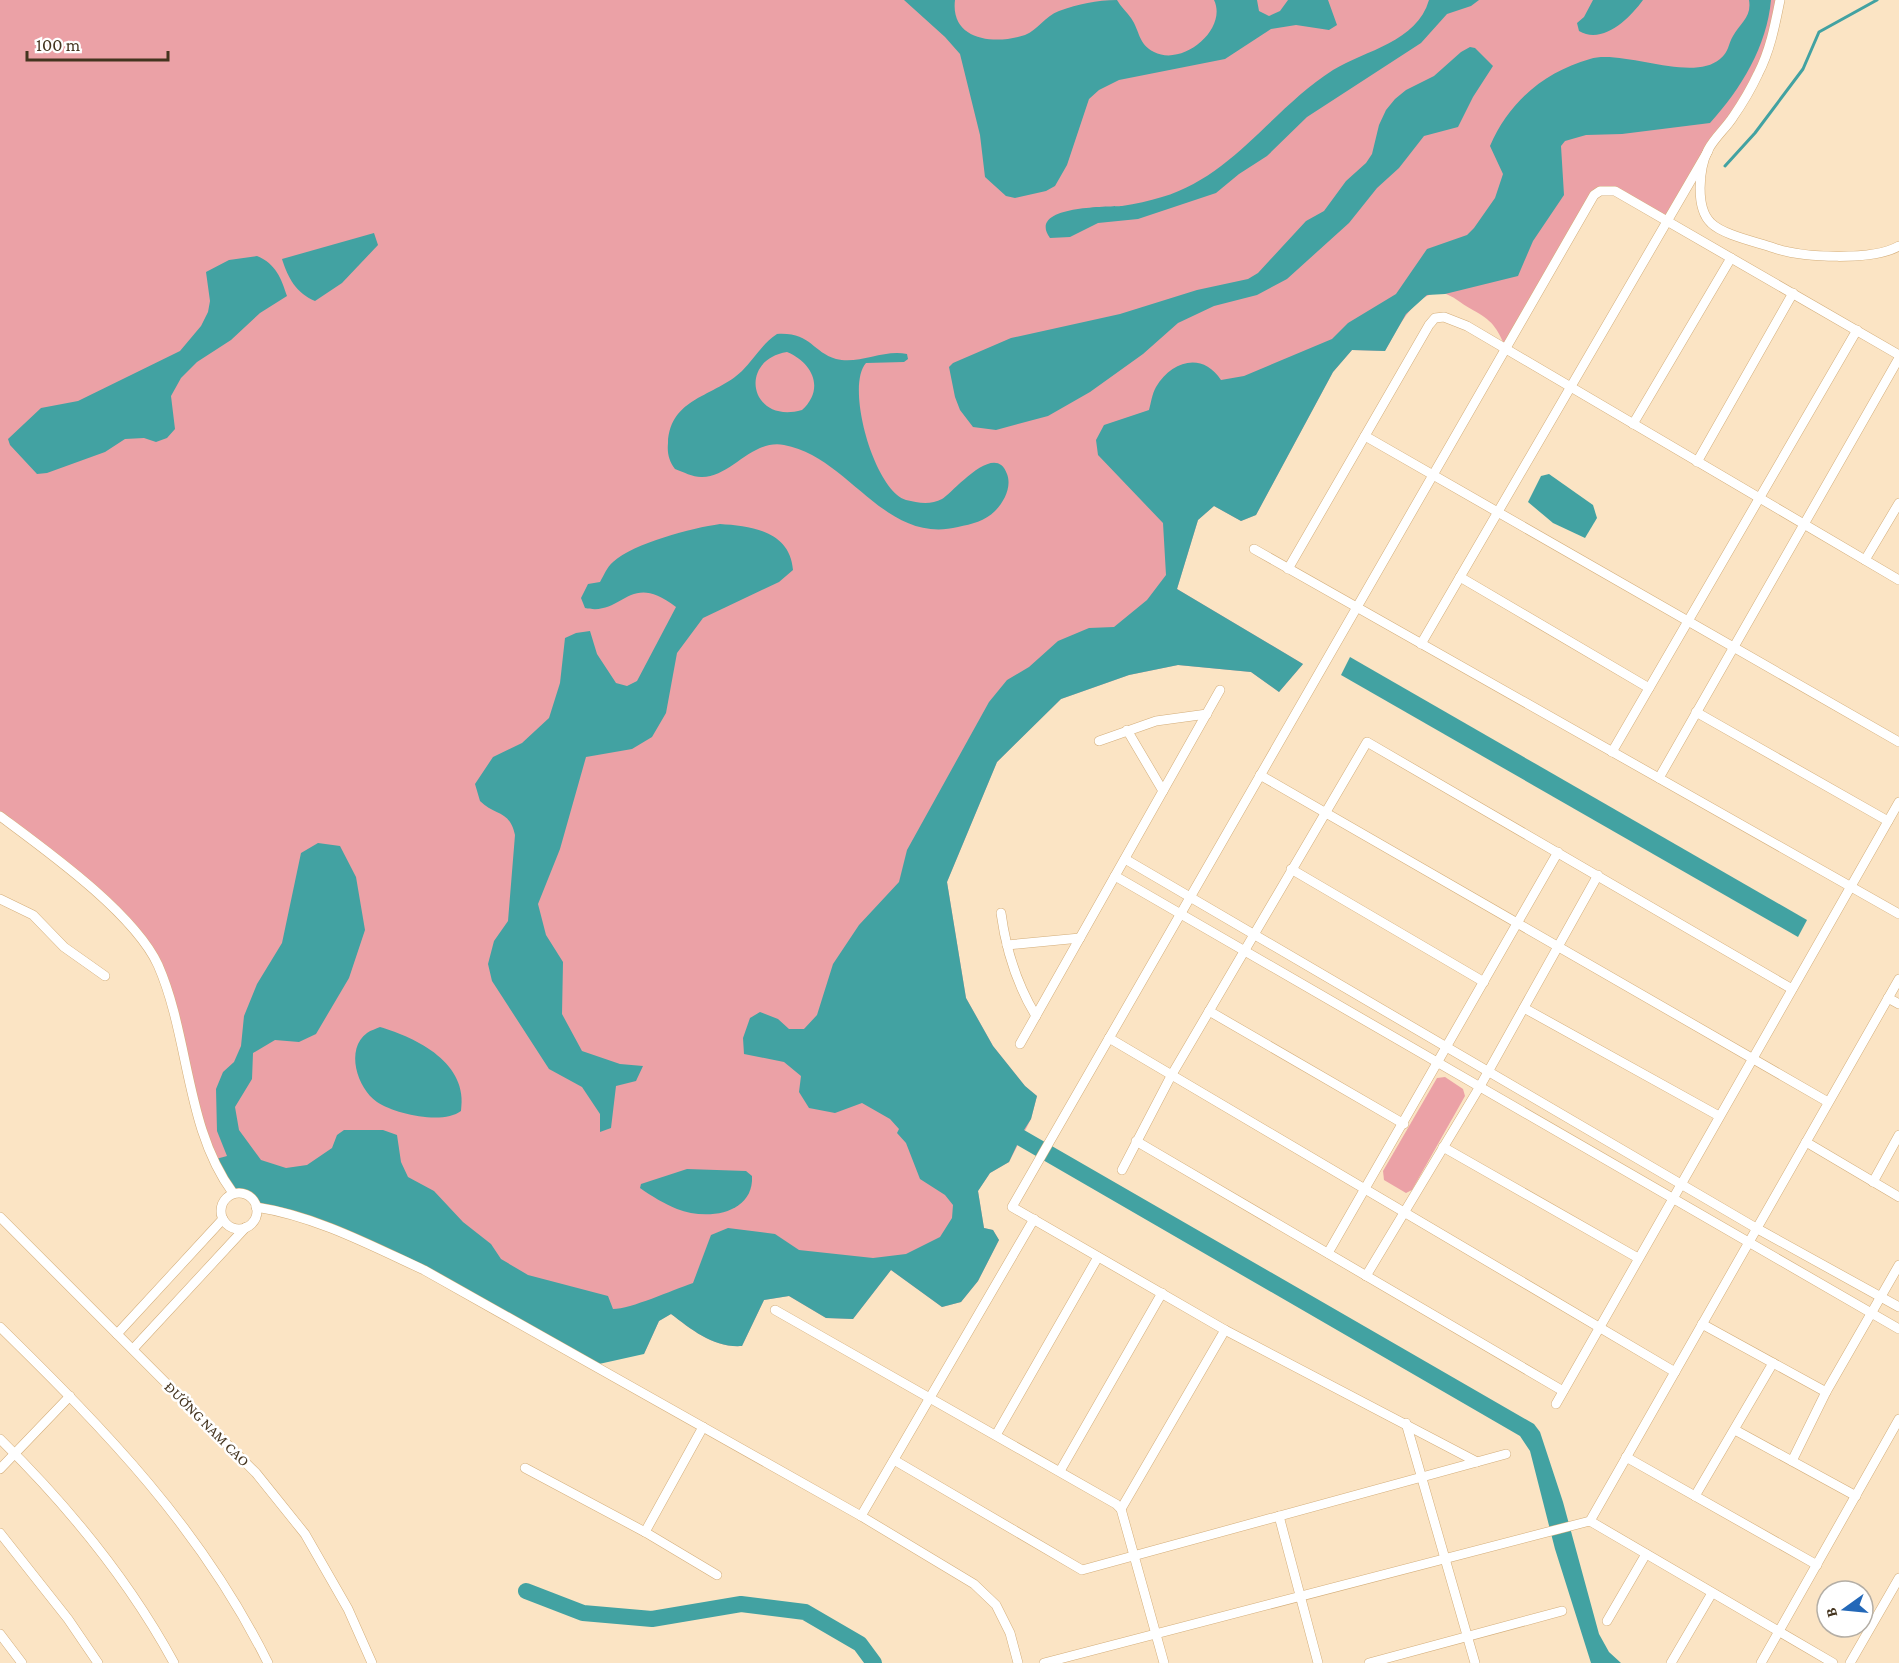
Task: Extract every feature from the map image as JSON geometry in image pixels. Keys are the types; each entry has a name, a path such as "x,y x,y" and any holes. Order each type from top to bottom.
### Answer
{"street":[{"path":"1421,644 1708,151 1733,117 1758,76 1769,48 1780,0"},
{"path":"1708,151 1699,195 1709,222 1718,229 1778,250 1808,257 1874,253 1899,246"},
{"path":"1477,1462 1225,1330 1012,1207 1586,207 1597,193 1615,191 1899,356 1659,778"},
{"path":"1634,424 1731,258"},
{"path":"1697,462 1793,293"},
{"path":"1288,569 1435,318 1444,317 1467,326 1899,580"},
{"path":"1612,752 1857,330"},
{"path":"1365,436 1899,742"},
{"path":"1865,560 1899,503"},
{"path":"1254,549 1899,914"},
{"path":"1460,577 1649,688"},
{"path":"1020,1044 1220,690"},
{"path":"1696,712 1888,821"},
{"path":"1099,741 1156,721 1207,714"},
{"path":"1127,730 1163,791"},
{"path":"1122,1170 1171,1076 1367,742 1792,989"},
{"path":"1260,775 1828,1102"},
{"path":"1556,1404 1899,802"},
{"path":"0,816 44,849 118,912 147,945 169,997 203,1132 214,1163 233,1193"},
{"path":"1328,1253 1558,852"},
{"path":"1125,859 1252,936 1756,1228 1899,1307"},
{"path":"1291,869 1484,982"},
{"path":"1366,1276 1479,1088 1598,875"},
{"path":"1115,876 1899,1329"},
{"path":"0,898 33,915 64,947 105,976"},
{"path":"1001,913 1006,945 1018,984 1036,1016"},
{"path":"1006,945 1080,938"},
{"path":"1587,1522 1899,979"},
{"path":"1888,998 1899,1004"},
{"path":"1524,1008 1719,1116"},
{"path":"1209,1011 1404,1124"},
{"path":"1109,1038 1675,1372"},
{"path":"1873,1182 1899,1136"},
{"path":"1136,1141 1563,1392"},
{"path":"1806,1142 1899,1197"},
{"path":"1443,1147 1638,1258"},
{"path":"246,1227 230,1227 223,1219 222,1204 233,1193 245,1194 256,1207 294,1215 367,1243 424,1270 861,1516 981,1591 996,1605 1010,1633 1018,1663"},
{"path":"133,1349 255,1219 256,1207"},
{"name":"ĐƯỜNG NAM CAO","path":"0,1217 256,1473 305,1534 348,1609 372,1663"},
{"path":"117,1334 223,1219"},
{"path":"861,1516 1034,1219"},
{"path":"996,1435 1098,1257"},
{"path":"1792,1461 1826,1392 1899,1265"},
{"path":"1060,1471 1162,1293"},
{"path":"775,1310 1107,1498 1121,1509 1164,1663"},
{"path":"1702,1324 1826,1392"},
{"path":"0,1327 70,1396 148,1479 182,1523 239,1609 268,1663"},
{"path":"1121,1509 1225,1330"},
{"path":"1695,1497 1773,1363"},
{"path":"0,1469 70,1396"},
{"path":"1761,1663 1899,1419"},
{"path":"1406,1423 1475,1663"},
{"path":"645,1532 703,1427"},
{"path":"1734,1430 1856,1496"},
{"path":"0,1439 75,1520 116,1571 174,1663"},
{"path":"894,1460 1082,1570 1506,1454"},
{"path":"1626,1457 1817,1565"},
{"path":"525,1468 645,1532 717,1575"},
{"path":"1279,1516 1318,1663"},
{"path":"1044,1663 1587,1522 1833,1663"},
{"path":"0,1533 68,1619 98,1663"},
{"path":"1607,1622 1646,1554"},
{"path":"1850,1663 1899,1578"},
{"path":"1671,1663 1712,1593"},
{"path":"1369,1663 1562,1611"},
{"path":"0,1634 22,1663"}],"shaded area":[{"path":"0,0 1777,0 1768,40 1755,74 1666,217 1616,188 1602,187 1589,196 1504,344 1489,321 1453,298 1446,294 1435,293 1426,297 1409,312 1385,351 1352,350 1333,372 1256,515 1241,521 1214,506 1198,520 1177,589 1303,664 1279,692 1251,672 1178,665 1129,675 1061,699 997,762 947,882 966,998 993,1046 1025,1086 1037,1096 1031,1119 1009,1162 990,1173 978,1191 984,1228 993,1230 999,1240 978,1281 961,1302 942,1307 891,1270 853,1319 826,1318 789,1296 764,1300 742,1346 732,1346 704,1337 671,1314 659,1321 644,1354 368,1240 284,1208 258,1204 249,1193 235,1190 224,1176 206,1132 172,993 150,943 0,812"},
{"path":"1445,1077 1463,1089 1465,1096 1412,1190 1406,1193 1384,1180 1383,1171 1437,1078"}],"water":[{"path":"904,0 955,0 955,14 967,32 977,37 1001,40 1030,33 1059,11 1088,3 1117,0 1131,18 1145,45 1154,52 1165,55 1189,50 1209,33 1215,22 1217,11 1214,0 1257,0 1259,11 1269,16 1280,11 1288,0 1328,0 1337,25 1329,30 1296,25 1271,29 1225,59 1119,80 1099,90 1089,99 1067,165 1055,186 1046,191 1015,198 1006,196 985,177 980,135 960,54 945,37"},
{"path":"1429,0 1479,0 1471,6 1447,14 1421,43 1307,117 1267,156 1239,174 1216,193 1138,219 1098,223 1070,237 1050,238 1046,227 1049,219 1059,214 1072,210 1122,206 1152,200 1187,187 1210,174 1252,140 1311,86 1333,70 1389,43 1414,26"},
{"path":"1593,0 1643,0 1615,28 1597,35 1579,31 1577,23 1584,17"},
{"path":"1749,0 1771,0 1764,34 1742,81 1710,123 1622,134 1586,135 1565,141 1561,146 1564,195 1533,241 1518,276 1445,294 1427,295 1406,314 1385,351 1352,350 1333,372 1256,515 1241,521 1214,506 1198,520 1177,589 1303,664 1279,692 1251,672 1178,665 1129,675 1061,699 997,762 947,882 966,998 993,1046 1025,1086 1037,1096 1031,1119 1024,1130 1534,1424 1540,1432 1563,1502 1599,1634 1609,1652 1621,1663 1591,1663 1555,1549 1530,1451 1520,1436 1017,1145 1009,1162 990,1173 978,1191 984,1228 993,1230 999,1240 978,1281 961,1302 942,1307 891,1270 853,1319 826,1318 789,1296 764,1300 742,1346 732,1346 704,1337 671,1314 659,1321 644,1354 599,1364 368,1240 284,1208 258,1204 249,1193 235,1190 216,1159 227,1156 217,1131 216,1089 223,1072 234,1062 241,1046 244,1016 257,984 282,943 301,853 318,843 340,846 356,877 365,930 349,978 316,1034 299,1042 275,1040 253,1053 252,1079 235,1107 239,1130 261,1160 286,1168 307,1165 332,1148 337,1135 344,1130 383,1130 397,1135 401,1162 408,1177 434,1191 463,1222 491,1244 501,1259 528,1275 608,1296 613,1309 641,1303 693,1283 711,1235 728,1228 775,1234 799,1250 873,1258 906,1254 940,1237 952,1218 953,1205 945,1195 920,1179 906,1143 897,1133 899,1129 890,1119 862,1103 835,1113 809,1108 799,1092 801,1076 784,1062 744,1054 743,1038 750,1018 760,1012 778,1019 789,1029 804,1029 817,1015 833,964 859,925 899,882 907,850 989,702 1007,680 1029,667 1058,641 1089,628 1114,627 1147,600 1166,575 1163,523 1098,455 1096,440 1104,425 1149,410 1156,387 1170,371 1179,366 1188,363 1206,365 1221,380 1244,376 1332,339 1348,323 1396,294 1427,249 1467,235 1474,228 1495,198 1503,174 1490,146 1507,116 1530,91 1558,72 1590,59 1620,58 1692,68 1708,65 1725,54 1749,11"},
{"path":"1470,47 1475,48 1493,66 1473,97 1458,127 1424,136 1399,168 1377,188 1349,223 1287,279 1257,295 1214,306 1178,323 1143,354 1090,392 1048,416 996,430 973,427 960,410 949,367 953,363 1011,338 1120,314 1197,290 1248,279 1258,273 1306,221 1324,211 1346,181 1366,163 1372,154 1379,125 1386,110 1395,99 1406,90 1434,76"},
{"path":"374,233 378,245 342,283 315,301 303,294 294,284 282,259"},
{"path":"257,256 273,267 287,296 260,313 231,340 197,362 181,378 171,396 175,429 167,438 156,442 144,438 125,439 105,452 47,473 37,474 10,445 8,439 41,408 78,401 180,351 201,326 208,312 210,301 206,272 229,260"},
{"path":"777,334 797,336 836,359 853,360 898,353 907,354 908,359 904,362 866,363 860,375 861,414 866,436 883,478 894,492 906,500 929,503 942,499 974,472 993,463 1001,465 1008,479 1008,489 1001,503 987,517 958,527 932,529 909,523 888,512 829,465 807,453 784,445 761,448 712,476 698,477 675,469 668,454 668,447 671,428 677,416 685,407 742,371","holes":["787,352 804,363 813,377 813,394 802,410 784,412 771,408 761,400 756,390 756,378 761,367 771,357"]},
{"path":"1549,474 1593,505 1597,518 1585,538 1553,523 1528,502 1541,476"},
{"path":"720,524 756,529 777,539 785,547 793,570 779,582 703,618 677,653 666,713 652,737 632,749 586,757 560,849 538,904 546,935 563,962 562,1014 582,1051 620,1064 643,1066 636,1081 616,1086 611,1128 600,1132 600,1114 582,1087 549,1069 492,981 488,964 494,941 508,921 515,835 506,817 480,801 475,784 493,757 522,743 549,718 560,683 565,638 576,633 590,631 597,654 616,683 627,686 637,681 676,607 660,597 647,593 636,593 609,606 598,609 585,608 581,598 588,584 600,582 611,564 622,555 635,549 679,533"},
{"path":"1350,657 1807,920 1798,937 1341,675"},
{"path":"380,1027 424,1046 449,1066 457,1079 461,1094 461,1111 443,1117 419,1116 385,1106 370,1096 356,1068 356,1049 360,1040 367,1033"},
{"path":"687,1169 746,1171 752,1176 751,1189 737,1206 714,1214 702,1214 677,1209 640,1188 641,1184"}],"waterway":[{"path":"1725,166 1755,133 1803,69 1819,32 1877,0"},
{"path":"526,1591 583,1613 652,1619 741,1604 805,1612 860,1644 874,1663"}]}
